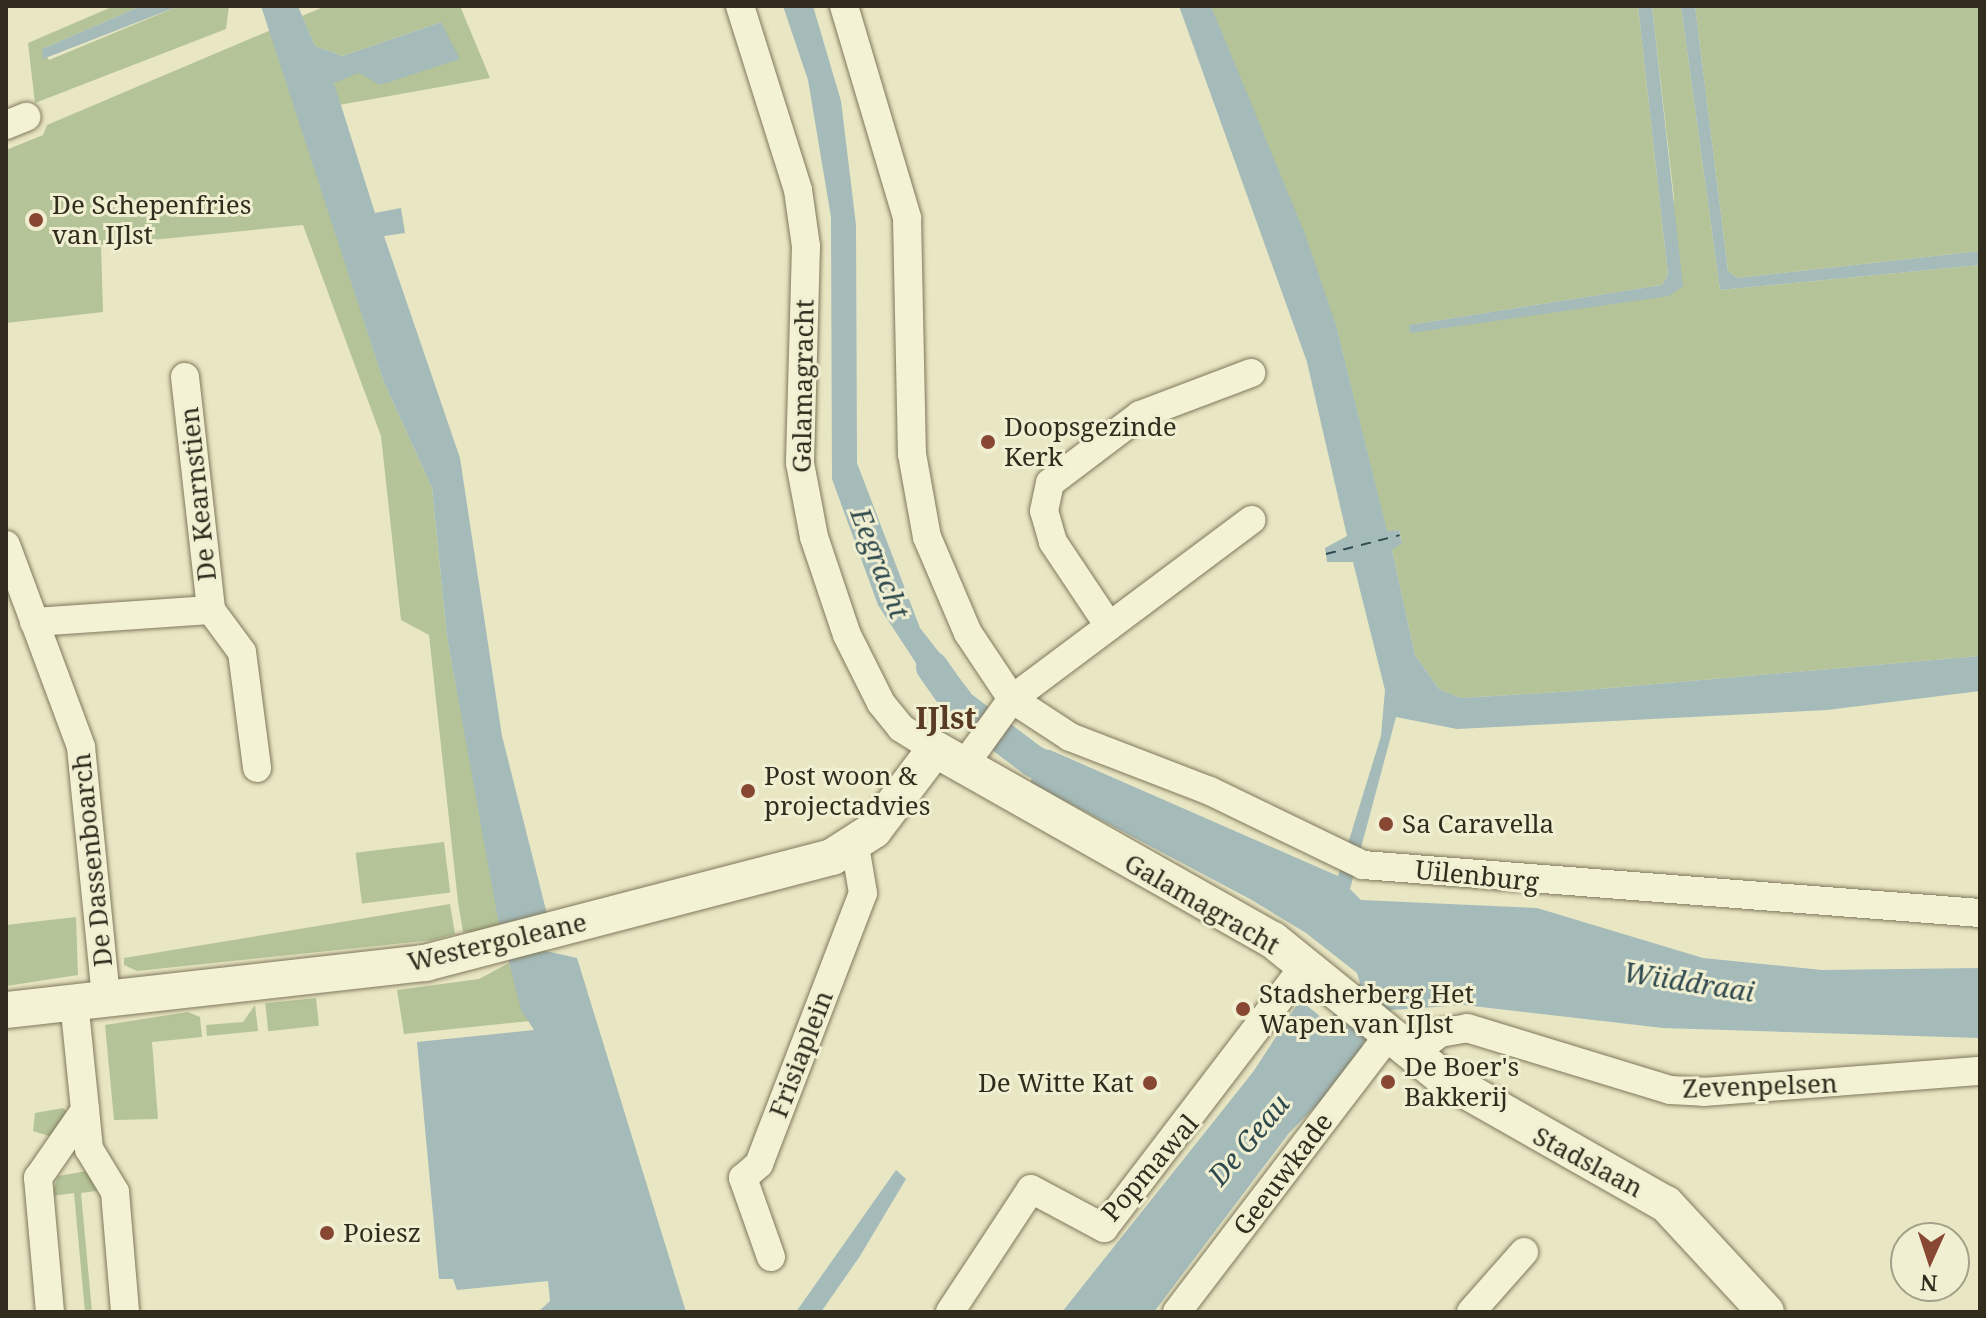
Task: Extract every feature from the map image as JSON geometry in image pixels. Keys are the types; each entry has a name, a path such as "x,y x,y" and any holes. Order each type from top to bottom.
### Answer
{"street":[{"name":"Galamagracht","path":"740,6 798,190 806,246 800,463 814,537 847,635 881,703 901,728 1273,940 1394,1040"},
{"path":"844,6 907,218 912,454 927,537 968,633 1004,706"},
{"path":"1109,626 1053,542 1044,511 1050,483 1140,415 1251,373"},
{"name":"De Kearnstien","path":"185,377 211,610 242,652 257,768"},
{"path":"855,846 956,757 1004,706 1251,520"},
{"name":"De Dassenboarch","path":"6,545 81,747 90,999 85,1110 89,1149 115,1192 125,1312"},
{"name":"De Kearnstien","path":"34,622 211,610"},
{"name":"Uilenburg","path":"1004,706 1070,737 1210,791 1351,861 1980,913"},
{"name":"Westergoleane","path":"6,1010 425,963 492,948 855,846"},
{"name":"Frisiaplein","path":"771,1257 743,1178 759,1164 863,893 855,846"},
{"name":"Popmawal","path":"950,1312 1031,1189 1104,1228 1316,975"},
{"name":"Zevenpelsen","path":"1394,1040 1467,1028 1670,1090 1704,1092 1980,1071"},
{"name":"Geeuwkade","path":"1177,1312 1394,1040"},
{"name":"Stadslaan","path":"1394,1040 1512,1121 1666,1204 1766,1312"},
{"path":"50,1312 38,1178 85,1110"},
{"path":"1471,1312 1524,1252"}],"green space":[{"path":"114,6 141,6 42,49 49,60 179,6 229,6 226,29 35,103 28,43"},
{"path":"326,6 460,6 490,78 339,105 334,82 441,22 343,56 315,46 302,16"},
{"path":"1211,6 1638,6 1668,275 1662,285 1409,325 1669,296 1674,198 1652,6 1681,6 1720,290 1980,265 1980,656 1461,698 1439,689 1415,655 1392,550 1402,542 1399,530 1387,532 1336,325"},
{"path":"1695,6 1980,6 1980,251 1737,278 1728,271"},
{"path":"271,30 383,380 432,488 447,637 501,928 480,933 463,932 429,635 401,620 381,436 303,225 101,245 103,312 6,323 6,150 43,135 47,125"},
{"path":"444,842 450,893 362,903 356,853"},
{"path":"450,904 455,934 433,940 137,971 124,965 124,958"},
{"path":"76,917 78,975 6,986 6,925"},
{"path":"509,963 530,1021 404,1034 397,990 479,979"},
{"path":"316,998 319,1026 268,1031 265,1003"},
{"path":"255,1005 258,1031 207,1036 206,1025 243,1022"},
{"path":"188,1012 200,1017 202,1037 152,1042 158,1119 114,1120 105,1025"},
{"path":"63,1108 68,1113 52,1137 33,1131 35,1113"},
{"path":"87,1171 103,1190 81,1193 92,1312 85,1312 74,1193 52,1196 58,1176"}],"water":[{"path":"141,6 179,6 43,59 42,49"},
{"path":"261,6 298,6 315,46 343,56 441,22 460,59 380,85 359,73 334,83 375,213 401,208 405,233 384,236 460,458 502,736 547,914 538,918 546,951 577,958 686,1312 538,1312 550,1301 548,1281 457,1290 453,1279 439,1279 417,1042 534,1030 521,1010 497,914 447,637 432,488 383,380"},
{"path":"783,6 813,6 841,101 856,225 857,463 920,628 971,693 948,712 878,605 832,479 831,217 808,80"},
{"path":"1179,6 1211,6 1305,234 1336,325 1387,531 1399,530 1402,543 1392,550 1415,655 1439,689 1461,698 1980,656 1980,691 1827,710 1457,729 1396,717 1350,889 1361,900 1537,908 1703,958 1822,970 1980,968 1980,1038 1663,1028 1464,1005 1391,1010 1362,1045 1369,1053 1289,1133 1154,1312 1062,1312 1253,1072 1300,1000 1327,1022 1360,983 1357,973 1306,933 1250,899 1031,783 1033,761 1040,749 1050,750 1338,876 1381,736 1385,690 1353,562 1327,562 1325,548 1347,536 1307,362"},
{"path":"1638,6 1652,6 1683,286 1669,296 1410,333 1409,325 1662,285 1668,275"},
{"path":"1681,6 1695,6 1728,271 1737,278 1980,251 1980,265 1720,290"},
{"path":"896,1170 906,1179 860,1256 821,1312 796,1312"}],"waterway":[{"name":"Eegracht","path":"932,667 958,704 1033,761 1071,779"}],"ferry route":[{"path":"1326,554 1400,535"}],"place":[{"name":"De Schepenfries van IJlst","path":"36,220"},
{"name":"Doopsgezinde Kerk","path":"988,442"},
{"name":"Post woon & projectadvies","path":"748,791"},
{"name":"Sa Caravella","path":"1386,824"},
{"name":"Stadsherberg Het Wapen van IJlst","path":"1243,1009"},
{"name":"De Boer's Bakkerij","path":"1388,1082"},
{"name":"De Witte Kat","path":"1150,1083"},
{"name":"Poiesz","path":"327,1233"}],"district":[{"name":"IJlst","path":"946,718"}],"water label":[{"name":"Wiiddraai","path":"1689,981"},
{"name":"De Geau","path":"1248,1139"}]}
